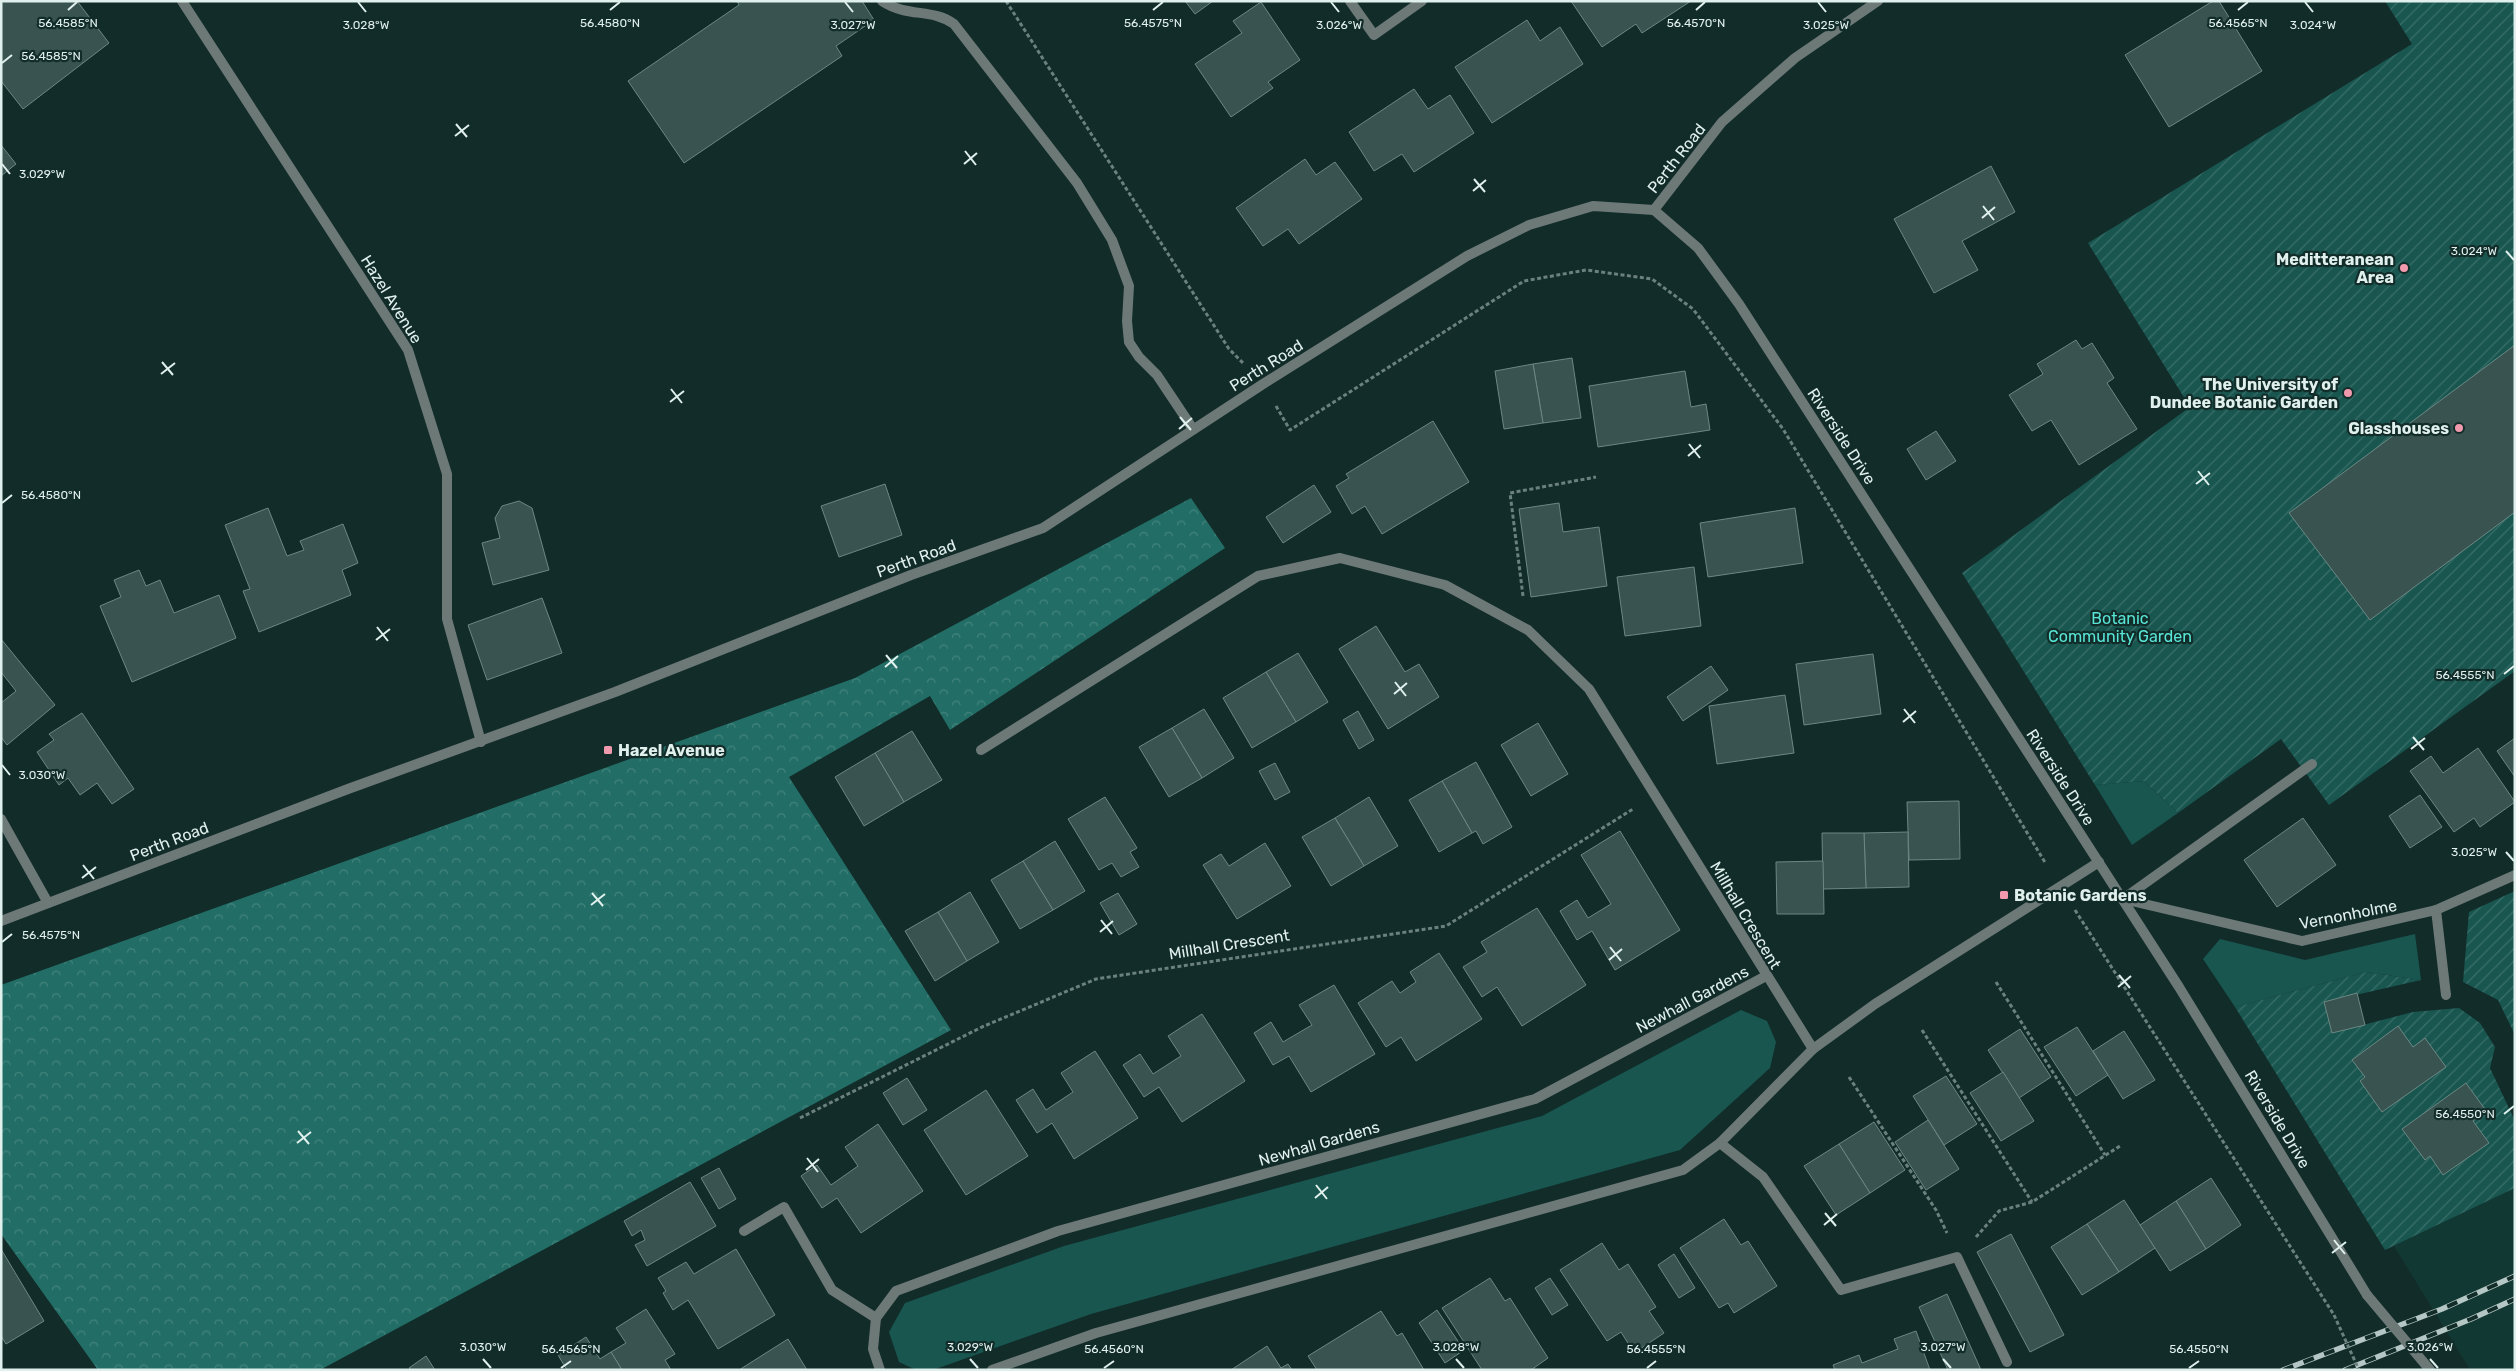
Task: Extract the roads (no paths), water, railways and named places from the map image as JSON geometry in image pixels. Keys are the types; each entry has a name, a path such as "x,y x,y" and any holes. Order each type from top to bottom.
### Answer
{"street":[{"name":"Hazel Avenue","path":"182,1 408,350 447,474 447,619 481,742"},
{"path":"882,1 893,8 916,14 943,15 954,24 1077,182 1112,240 1129,286 1127,321 1129,342 1139,357 1156,375 1193,429"},
{"path":"1350,1 1374,35 1422,1"},
{"name":"Perth Road","path":"1,921 348,788 481,742 615,692 911,575 1043,528 1263,384 1468,256 1529,225 1593,206 1654,210 1722,122 1795,58 1878,1"},
{"name":"Riverside Drive","path":"1654,210 1698,248 1739,304 2123,899 2368,1294 2430,1370"},
{"name":"Millhall Crescent","path":"981,750 1258,576 1340,558 1445,585 1528,630 1589,688 1813,1049"},
{"path":"2123,899 2312,764"},
{"path":"1,819 48,903"},
{"path":"992,1370 1096,1333 1683,1170 1720,1143 1813,1049 1875,1004 2099,862"},
{"name":"Vernonholme","path":"2123,899 2302,941 2436,910 2515,875"},
{"path":"2436,910 2446,995"},
{"name":"Newhall Gardens","path":"876,1318 896,1291 1058,1231 1534,1099 1766,976"},
{"path":"1720,1143 1763,1177 1841,1290 1957,1258 2007,1362"},
{"path":"744,1231 784,1208 832,1290 876,1318 873,1349 880,1370"}],"railway":[{"path":"2283,1370 2442,1309 2515,1276"},
{"path":"2345,1370 2515,1299"}],"place":[{"name":"Meditteranean Area","path":"2404,268"},
{"name":"The University of Dundee Botanic Garden","path":"2348,393"},
{"name":"Glasshouses","path":"2459,428"},
{"name":"Hazel Avenue","path":"608,750"},
{"name":"Botanic Gardens","path":"2004,895"}],"park label":[{"name":"Botanic Community Garden","path":"2120,627"}]}
